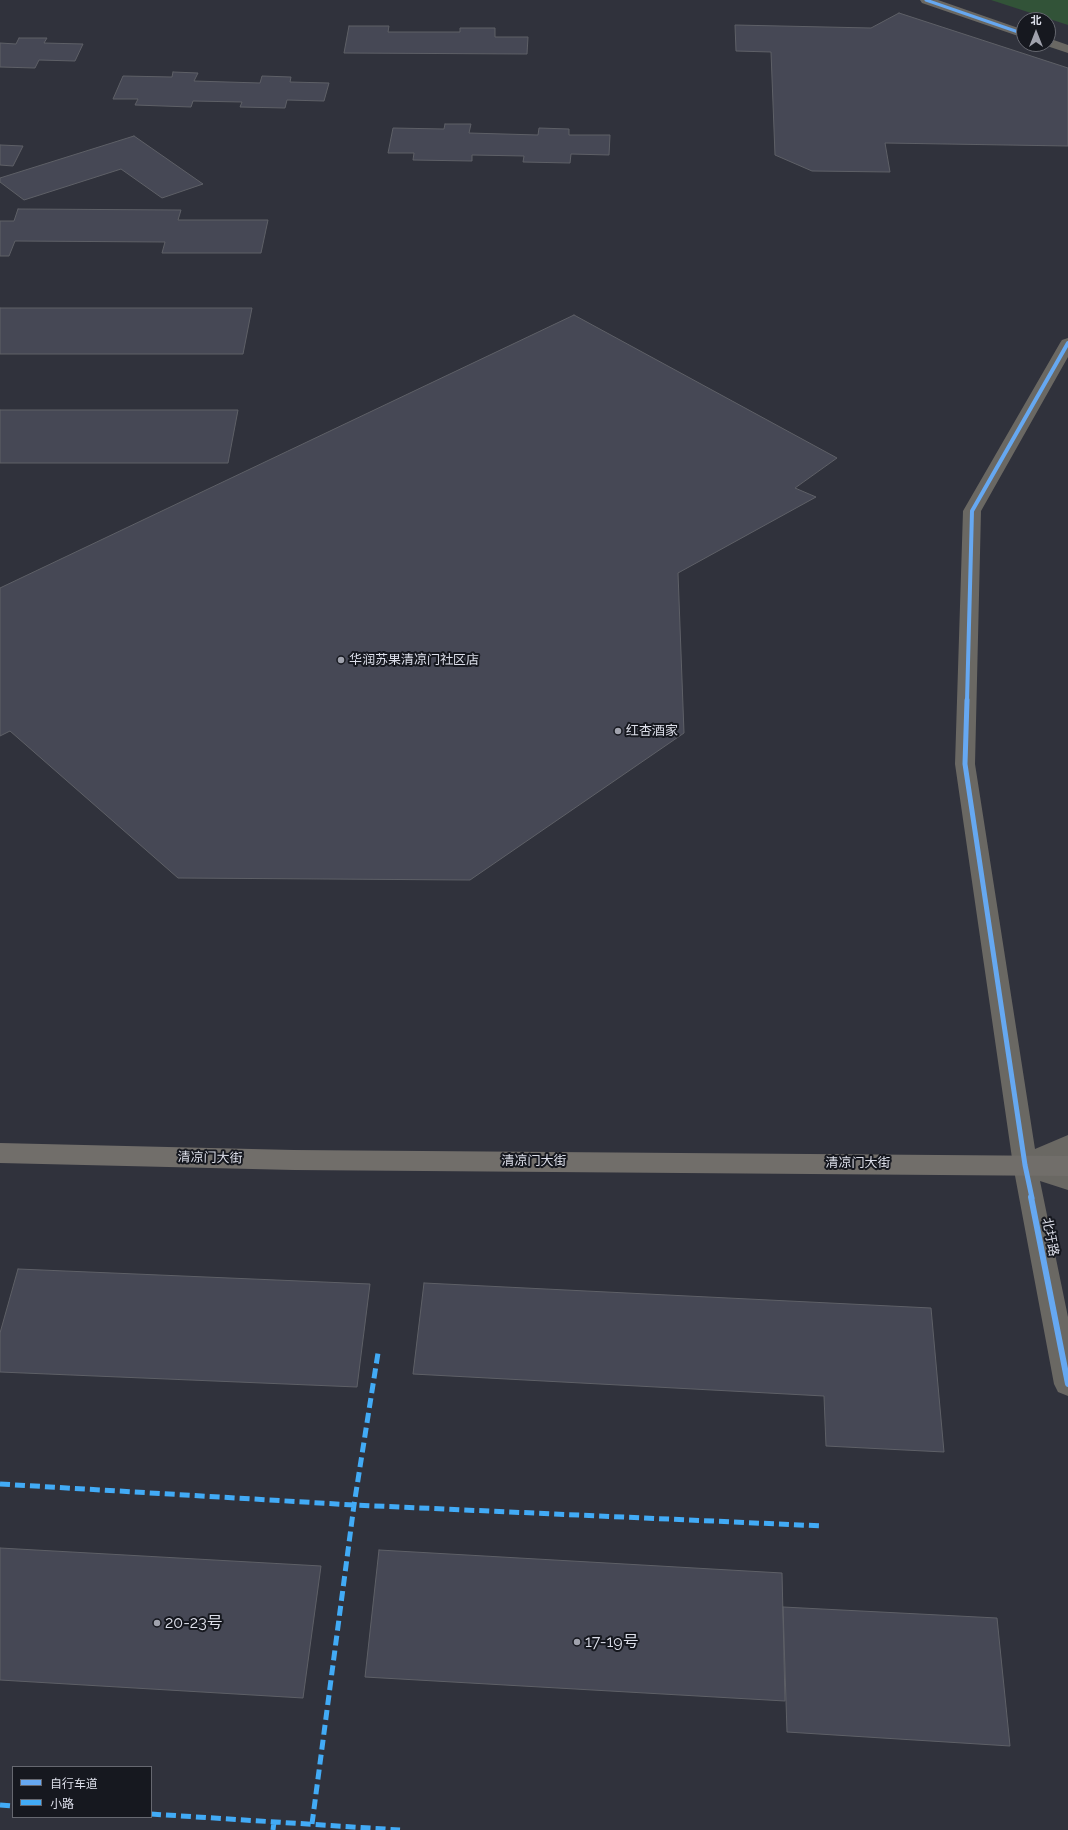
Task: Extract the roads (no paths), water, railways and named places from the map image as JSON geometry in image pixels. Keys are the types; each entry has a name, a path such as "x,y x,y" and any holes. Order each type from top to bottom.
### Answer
{"main road":[{"name":"清凉门大街","path":"0,1153 302,1160 1068,1166"}],"street":[{"path":"926,0 1016,31"},
{"path":"1056,45 1068,49"},
{"name":"北圩路","path":"1068,343 972,511 965,764 1025,1165 1068,1384"},
{"path":"1025,1165 1068,1144"},
{"path":"1025,1165 1068,1180"}],"place":[{"name":"华润苏果清凉门社区店","path":"341,660"},
{"name":"红杏酒家","path":"618,731"},
{"name":"20-23号","path":"157,1623"},
{"name":"17-19号","path":"577,1642"}]}
